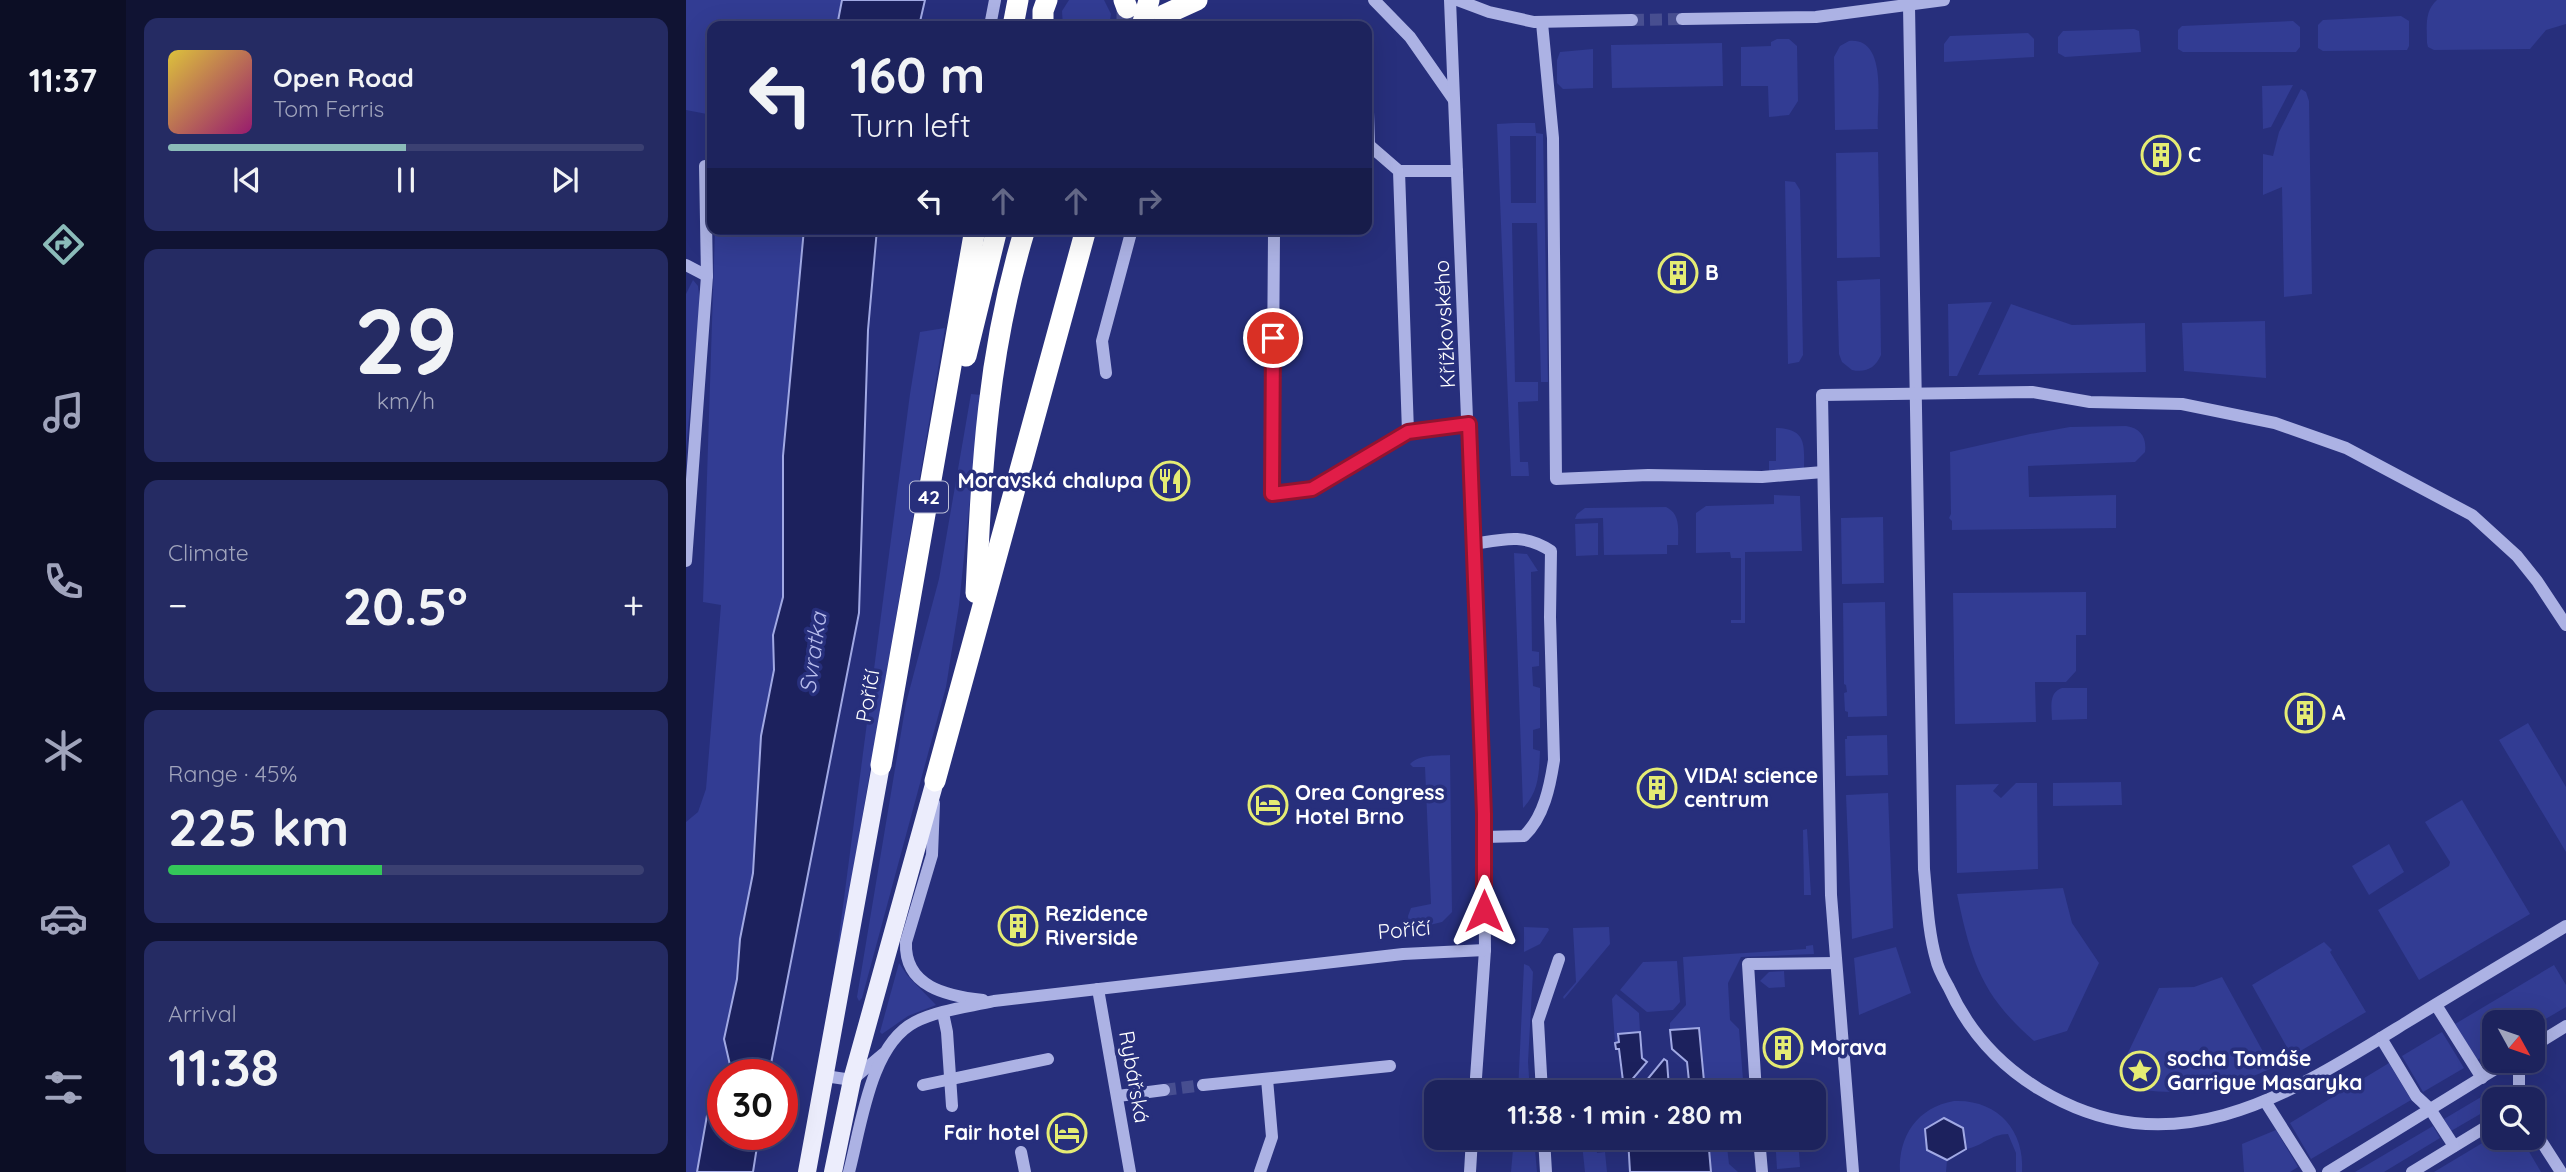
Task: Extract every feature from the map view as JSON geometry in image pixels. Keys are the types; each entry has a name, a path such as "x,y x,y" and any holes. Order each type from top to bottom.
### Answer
{"highway":[{"path":"1014,21 1018,0"},
{"path":"1043,21 1047,0"},
{"path":"1146,21 1157,7 1197,0"},
{"name":"Poříčí","path":"881,765 974,235"},
{"name":"42","path":"936,455 961,377 996,235"},
{"name":"42","path":"974,634 983,450 991,377 1004,304 1023,235"},
{"name":"Poříčí","path":"935,781 1084,235"}],"main road":[{"name":"Poříčí","path":"807,1172 881,765"},
{"name":"Poříčí","path":"833,1172 852,1080 935,781"}],"street":[{"path":"991,21 995,0"},
{"path":"1374,0 1410,37 1454,100"},
{"name":"Křížkovského","path":"1450,0 1484,838 1485,950 1476,1080"},
{"path":"1457,0 1489,12 1542,23 1632,20"},
{"path":"1682,19 1815,17 1944,0"},
{"path":"1909,6 1924,869 1936,960 1960,1013 1986,1047 2013,1073 2065,1104 2120,1122 2180,1124 2234,1114 2301,1086 2566,926"},
{"path":"1542,23 1553,138 1556,479 1648,475 1762,477 1823,472"},
{"path":"1372,148 1399,171 1457,171"},
{"path":"686,561 707,276 705,166"},
{"path":"1399,171 1408,432"},
{"path":"1106,373 1102,341 1130,235"},
{"path":"1274,235 1272,494 1312,489 1408,432 1469,424"},
{"path":"686,265 707,276"},
{"path":"1853,1172 1831,894 1822,395 2032,392 2090,401 2182,404 2275,423 2346,448 2472,515 2517,556 2566,625"},
{"path":"1474,544 1520,539 1537,541 1551,551 1552,775 1534,826 1524,836 1484,838"},
{"name":"Poříčí","path":"935,781 932,855 906,942 906,953 913,968 932,989 960,997 993,1001"},
{"name":"Poříčí","path":"849,1172 872,1084 883,1054 912,1023 993,1001 1403,954 1485,950"},
{"path":"1541,1080 1538,1021 1559,959"},
{"path":"1755,1080 1748,964 1836,963"},
{"name":"Rybářská","path":"1098,989 1130,1172"},
{"path":"2436,1005 2482,1078"},
{"path":"943,1013 951,1106"},
{"path":"2545,1039 2566,1026"},
{"path":"2381,1038 2416,1096 2430,1109 2454,1146"},
{"path":"825,1076 852,1080 883,1054"},
{"path":"923,1085 1048,1059"},
{"path":"1203,1085 1390,1066"},
{"path":"2328,1172 2490,1073"},
{"path":"1260,1172 1272,1137 1267,1079"},
{"path":"1118,1096 1164,1090"},
{"path":"2265,1101 2310,1172"},
{"path":"2412,1172 2482,1129"},
{"path":"2545,1147 2561,1172"},
{"path":"1469,1172 1471,1150"},
{"path":"1545,1150 1546,1172"},
{"path":"1760,1150 1762,1172"},
{"path":"1021,1152 1025,1172"}],"shaded area":[{"path":"686,0 842,0 838,21 707,21 707,114 686,110"},
{"path":"1069,0 1104,0 1111,14 1110,21 1063,21 1062,11"},
{"path":"2437,0 2566,0 2566,24 2546,30 2530,49 2434,50 2428,47 2427,26 2428,14"},
{"path":"2401,16 2409,21 2407,50 2323,51 2318,48 2318,25 2323,20"},
{"path":"2293,21 2300,27 2300,47 2296,52 2183,52 2178,49 2178,30 2182,26"},
{"path":"2063,31 2139,31 2141,52 2065,57 2058,53 2058,37"},
{"path":"2028,33 2034,39 2034,57 1944,62 1944,44 1950,36"},
{"path":"1789,39 1797,46 1798,101 1789,115 1769,117 1768,86 1741,86 1741,47 1771,46 1771,42"},
{"path":"1849,41 1861,43 1870,49 1875,60 1879,89 1878,129 1835,130 1834,57 1840,46"},
{"path":"1722,43 1723,86 1612,88 1611,45"},
{"path":"1593,49 1593,88 1563,89 1557,83 1557,60 1560,52"},
{"path":"2293,85 2271,127 2263,129 2262,86"},
{"path":"2301,89 2306,92 2309,101 2312,294 2284,297 2282,187 2263,195 2263,154 2273,156 2279,132"},
{"path":"1535,123 1536,133 1543,134 1548,382 1541,382 1537,223 1512,223 1515,382 1538,382 1538,401 1518,402 1520,462 1528,462 1529,476 1511,476 1497,124","holes":["1510,136 1536,136 1536,203 1511,203"]},
{"path":"1878,152 1880,257 1837,258 1836,153"},
{"path":"1785,181 1795,182 1800,190 1803,355 1799,362 1788,364"},
{"path":"715,235 803,235 783,456 783,597 773,635 774,670 761,737 753,873 740,939 737,979 724,1039 729,1059 707,1059 707,1116 697,1172 686,1172 686,822 698,812 706,789 721,605 703,602"},
{"path":"1880,279 1881,355 1870,368 1852,370 1842,362 1839,354 1837,281"},
{"path":"693,280 698,286 700,302 686,450 686,294"},
{"path":"1992,302 1957,376 1949,376 1948,304"},
{"path":"2011,304 2072,325 2145,323 2146,372 1978,375"},
{"path":"2265,321 2266,378 2184,371 2182,323"},
{"path":"945,328 829,1013 920,332"},
{"path":"971,394 981,395 959,605 946,687 859,1001 857,997 906,703 939,579"},
{"path":"2126,426 2139,431 2145,442 2145,452 2135,462 2028,466 2029,497 2116,495 2116,528 1952,530 1952,521 1949,518 1950,452 2070,427"},
{"path":"1776,428 1786,429 1799,436 1804,447 1804,472 1769,474 1769,461 1776,461"},
{"path":"1774,495 1800,496 1802,551 1745,552 1745,623 1731,623 1731,620 1741,620 1741,558 1731,558 1730,552 1696,553 1696,513 1706,506 1774,504"},
{"path":"1666,507 1674,514 1678,528 1678,545 1667,545 1667,554 1604,555 1603,518 1575,519 1585,508"},
{"path":"1883,517 1884,583 1842,584 1841,518"},
{"path":"1598,523 1598,555 1576,556 1575,524"},
{"path":"1514,553 1527,554 1538,571 1531,572 1532,651 1539,652 1539,666 1532,667 1533,686 1540,688 1540,728 1533,730 1533,749 1540,751 1539,767 1535,789 1523,808"},
{"path":"2086,592 2086,635 2076,635 2076,671 2066,682 2035,682 2036,722 1955,724 1953,593"},
{"path":"1885,602 1887,716 1848,717 1844,693 1847,692 1844,684 1843,603"},
{"path":"2062,688 2087,688 2087,719 2052,720 2053,697"},
{"path":"2528,723 2566,787 2566,852 2499,740"},
{"path":"1887,735 1888,775 1846,776 1847,736"},
{"path":"1450,755 1452,912 1442,922 1409,930 1408,916 1411,908 1431,904 1425,767 1413,767 1410,764 1423,757"},
{"path":"2121,782 2122,805 2053,806 2053,783"},
{"path":"2016,783 2037,783 2038,869 1957,873 1956,785 1999,784 1993,791 2001,798"},
{"path":"1888,793 1893,928 1852,939 1846,795"},
{"path":"2462,800 2530,914 2419,980 2378,910 2449,866 2450,862 2425,822"},
{"path":"1807,829 1811,895 1804,895 1803,830"},
{"path":"2389,844 2404,872 2369,895 2352,866"},
{"path":"2063,888 2072,923 2099,963 2067,1031 2034,1041 2002,1008 1981,975 1967,938 1957,894"},
{"path":"1524,927 1549,930 1540,944 1524,952"},
{"path":"1609,927 1610,944 1564,999 1576,982 1573,928"},
{"path":"2324,942 2332,950 2330,952 2366,1012 2292,1056 2252,985"},
{"path":"1813,945 1814,954 1741,957 1728,983 1730,1020 1739,1029 1743,1080 1704,1080 1699,1028 1670,1030 1670,1023 1686,1005 1683,957 1806,949 1806,946"},
{"path":"1896,947 1911,993 1859,1015 1854,958"},
{"path":"1677,961 1680,1002 1673,1010 1647,1012 1620,990 1643,962"},
{"path":"899,963 936,1005 908,1016 882,1034 880,1032"},
{"path":"1524,964 1533,972 1529,1080 1519,1080"},
{"path":"2554,965 2566,985 2566,1007 2545,1019 2545,1010 2482,1010 2482,1057 2477,1060 2455,1024"},
{"path":"1784,971 1785,987 1769,988 1760,981 1769,972"},
{"path":"2222,977 2272,1068 2241,1081 2209,1089 2177,1092 2143,1090 2136,1078 2145,1072 2141,1066 2132,1071 2125,1059 2159,988 2194,987"},
{"path":"1616,994 1639,1013 1640,1032 1618,1034 1619,1043 1615,1043 1612,999"},
{"path":"2442,1032 2464,1068 2423,1092 2402,1056"},
{"path":"2389,1063 2411,1100 2311,1159 2290,1123"},
{"path":"2482,1096 2482,1113 2451,1131 2444,1119"},
{"path":"1954,1101 1983,1105 2005,1120 2019,1143 2022,1172 2016,1172 2016,1153 2008,1134 1996,1136 1966,1149 1963,1128 1927,1150 1947,1160 1946,1172 1900,1172 1903,1147 1913,1125 1930,1110"},
{"path":"2433,1126 2440,1138 2384,1172 2355,1172"},
{"path":"2276,1130 2298,1167 2290,1172 2244,1172 2242,1144"},
{"path":"2482,1143 2482,1150 2528,1150 2541,1172 2434,1172"},
{"path":"1513,1150 1535,1150 1537,1172 1511,1172"},
{"path":"1583,1150 1605,1152 1607,1172 1585,1172"},
{"path":"1709,1150 1727,1150 1729,1164 1738,1172 1711,1172"},
{"path":"1776,1150 1799,1150 1800,1167 1777,1169"}],"water":[{"path":"842,0 925,0 920,21 838,21"},
{"name":"Svratka","path":"803,235 876,235 868,330 859,613 772,1059 729,1059 724,1039 737,979 740,939 753,873 761,736 774,670 773,635 783,597 783,456"},
{"path":"1699,1028 1704,1080 1689,1080 1687,1062 1672,1049 1670,1030"},
{"path":"1640,1032 1642,1058 1647,1062 1632,1080 1623,1080 1619,1049 1616,1049 1615,1043 1619,1042 1618,1034"},
{"path":"1664,1059 1667,1061 1668,1080 1647,1080"},
{"path":"707,1116 707,1150 756,1150 753,1172 697,1172"},
{"path":"1944,1118 1963,1128 1966,1149 1947,1160 1927,1150 1925,1129"},
{"path":"1629,1150 1709,1150 1711,1172 1630,1172"}],"tunnel":[{"path":"1127,8 1127,21"},
{"path":"1632,20 1682,19"},
{"path":"1164,1090 1203,1085"}],"place":[{"name":"C","path":"2161,155"},
{"name":"B","path":"1678,273"},
{"name":"Moravská chalupa","path":"1170,481"},
{"name":"A","path":"2305,713"},
{"name":"VIDA! science centrum","path":"1657,788"},
{"name":"Orea Congress Hotel Brno","path":"1268,805"},
{"name":"Rezidence Riverside","path":"1018,926"},
{"name":"Morava","path":"1783,1048"},
{"name":"socha Tomáše Garrigue Masaryka","path":"2140,1071"},
{"name":"Fair hotel","path":"1067,1133"}],"route":[{"path":"1273,338 1272,494 1312,489 1408,432 1469,424 1484,814 1484,911"}]}
